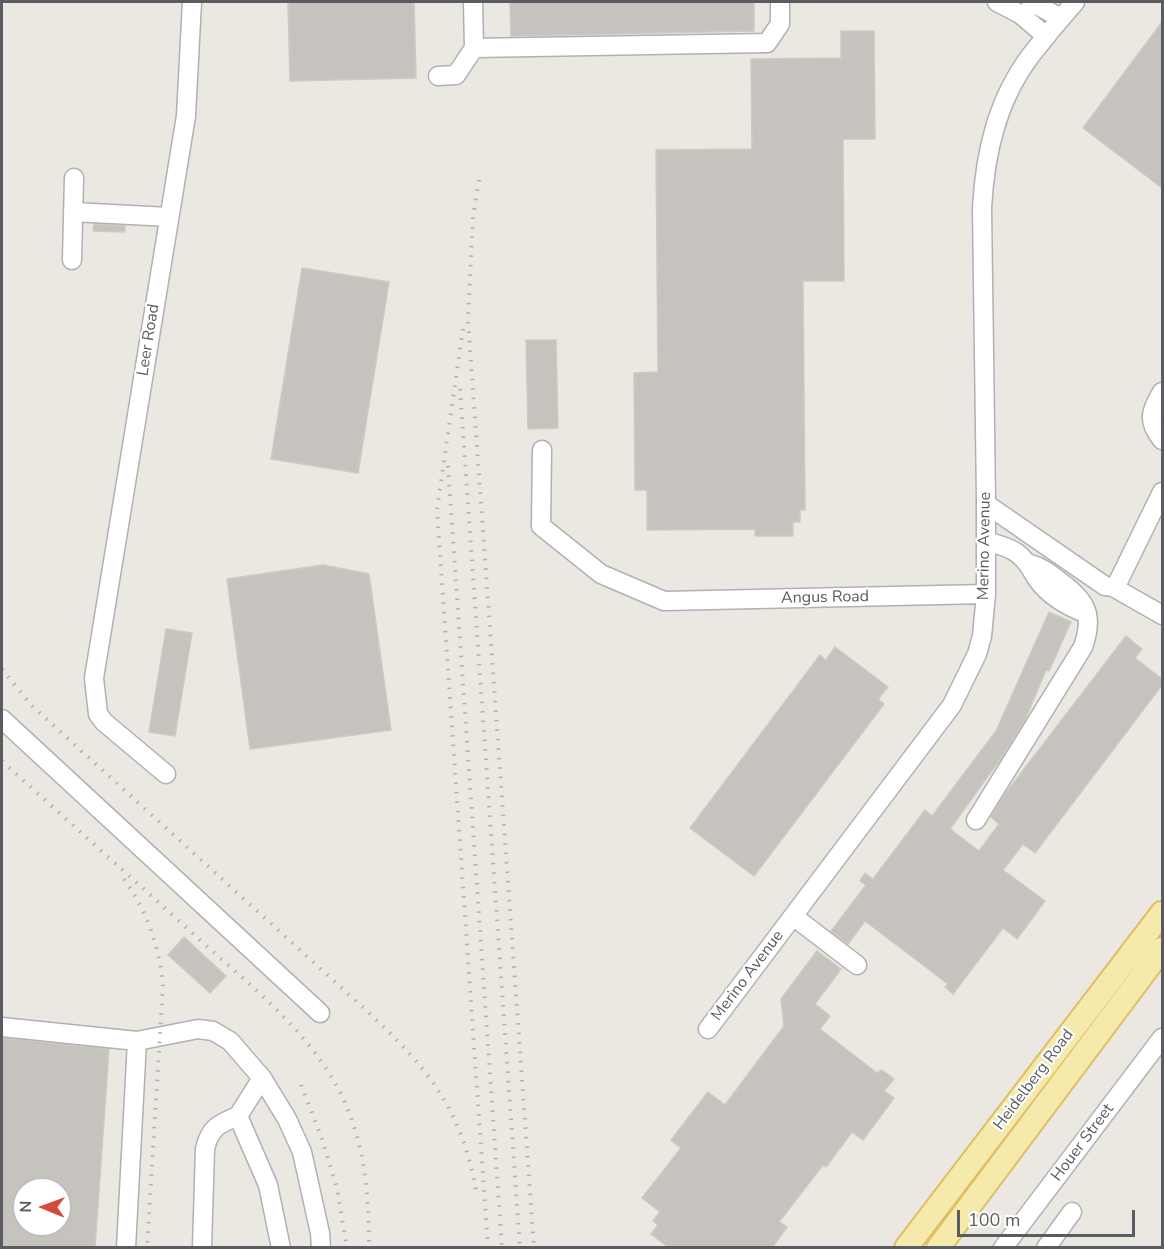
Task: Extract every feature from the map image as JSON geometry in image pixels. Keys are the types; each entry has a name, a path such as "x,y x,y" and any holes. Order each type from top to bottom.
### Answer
{"main road":[{"name":"Heidelberg Road","path":"906,1248 1162,913"},
{"name":"Heidelberg Road","path":"938,1248 1162,949"}],"street":[{"name":"Leer Road","path":"166,774 104,722 98,714 94,678 186,116 192,2"},
{"path":"438,76 456,75 474,48 473,2"},
{"path":"474,48 766,43 780,24 780,2"},
{"path":"997,2 1020,14 1047,36"},
{"path":"1031,2 1061,18"},
{"name":"Merino Avenue","path":"708,1029 952,705 976,654 982,636 986,594 982,208 984,176 993,132 1002,105 1029,57 1075,2"},
{"path":"72,260 74,178"},
{"path":"73,218 168,223"},
{"path":"1162,392 1153,407 1151,418 1152,425 1162,440"},
{"name":"Angus Road","path":"542,450 541,526 602,574 664,601 986,594"},
{"path":"1113,587 1117,584 1162,492"},
{"path":"986,504 1105,586 1113,587 1162,615"},
{"path":"976,820 1083,647 1088,628 1087,614 1070,607 1038,581 1030,564 1014,551 986,541"},
{"path":"2,718 320,1013"},
{"path":"793,916 857,965"},
{"path":"2,1027 137,1041 198,1029 213,1030 230,1041 262,1078 287,1119 302,1152 320,1233 321,1248"},
{"name":"Houer Street","path":"1003,1248 1162,1038"},
{"path":"126,1248 137,1041"},
{"path":"202,1248 205,1149 208,1137 218,1126 238,1116 262,1078"},
{"path":"238,1116 268,1185 281,1248"},
{"path":"1046,1248 1072,1212"}],"building":[{"path":"288,2 414,2 416,78 290,81"},
{"path":"510,2 754,2 754,31 511,36"},
{"path":"1162,22 1162,188 1083,128"},
{"path":"841,31 874,31 875,139 843,139 844,281 803,281 805,510 800,510 800,522 793,522 793,536 755,536 755,529 647,530 647,490 635,490 634,373 658,372 656,150 752,149 751,59 841,58"},
{"path":"94,224 125,226 125,232 93,231"},
{"path":"302,268 389,282 358,473 271,459"},
{"path":"526,340 556,340 558,428 528,429"},
{"path":"323,565 369,574 391,730 250,749 227,579"},
{"path":"1049,612 1071,622 1049,671 1046,670 1025,720 999,761 950,829 979,851 999,824 991,817 1005,794 1126,636 1142,649 1135,658 1162,679 1162,685 1035,853 1023,844 1003,870 1045,901 1017,939 1003,928 953,994 945,987 948,984 865,921 848,944 831,931 866,885 860,881 865,873 873,879 925,810 932,816 996,731"},
{"path":"166,629 192,633 175,736 149,732"},
{"path":"835,647 888,687 878,699 884,704 754,876 690,828 820,655 826,660"},
{"path":"184,937 226,976 210,993 168,955"},
{"path":"817,951 841,969 815,1004 830,1016 820,1029 877,1073 882,1070 894,1079 884,1091 894,1098 863,1140 852,1132 826,1167 823,1165 779,1222 787,1227 772,1248 669,1248 651,1234 658,1225 653,1221 660,1212 642,1198 681,1148 671,1140 708,1092 725,1105 784,1026 781,999"},
{"path":"2,1038 109,1049 95,1248 2,1248"}],"railway":[{"path":"479,180 473,216 468,320 534,1248"},
{"path":"463,329 437,510 488,1248"},
{"path":"460,389 520,1248"},
{"path":"448,466 502,1248"},
{"path":"2,669 31,705 368,1012 409,1053 426,1073 453,1116 463,1140 477,1197"},
{"path":"2,761 268,1001 314,1051 339,1091 356,1133 362,1155 368,1201 369,1248"},
{"path":"124,879 151,929 163,985 147,1248"},
{"path":"301,1085 322,1139 337,1188 347,1248"}]}
